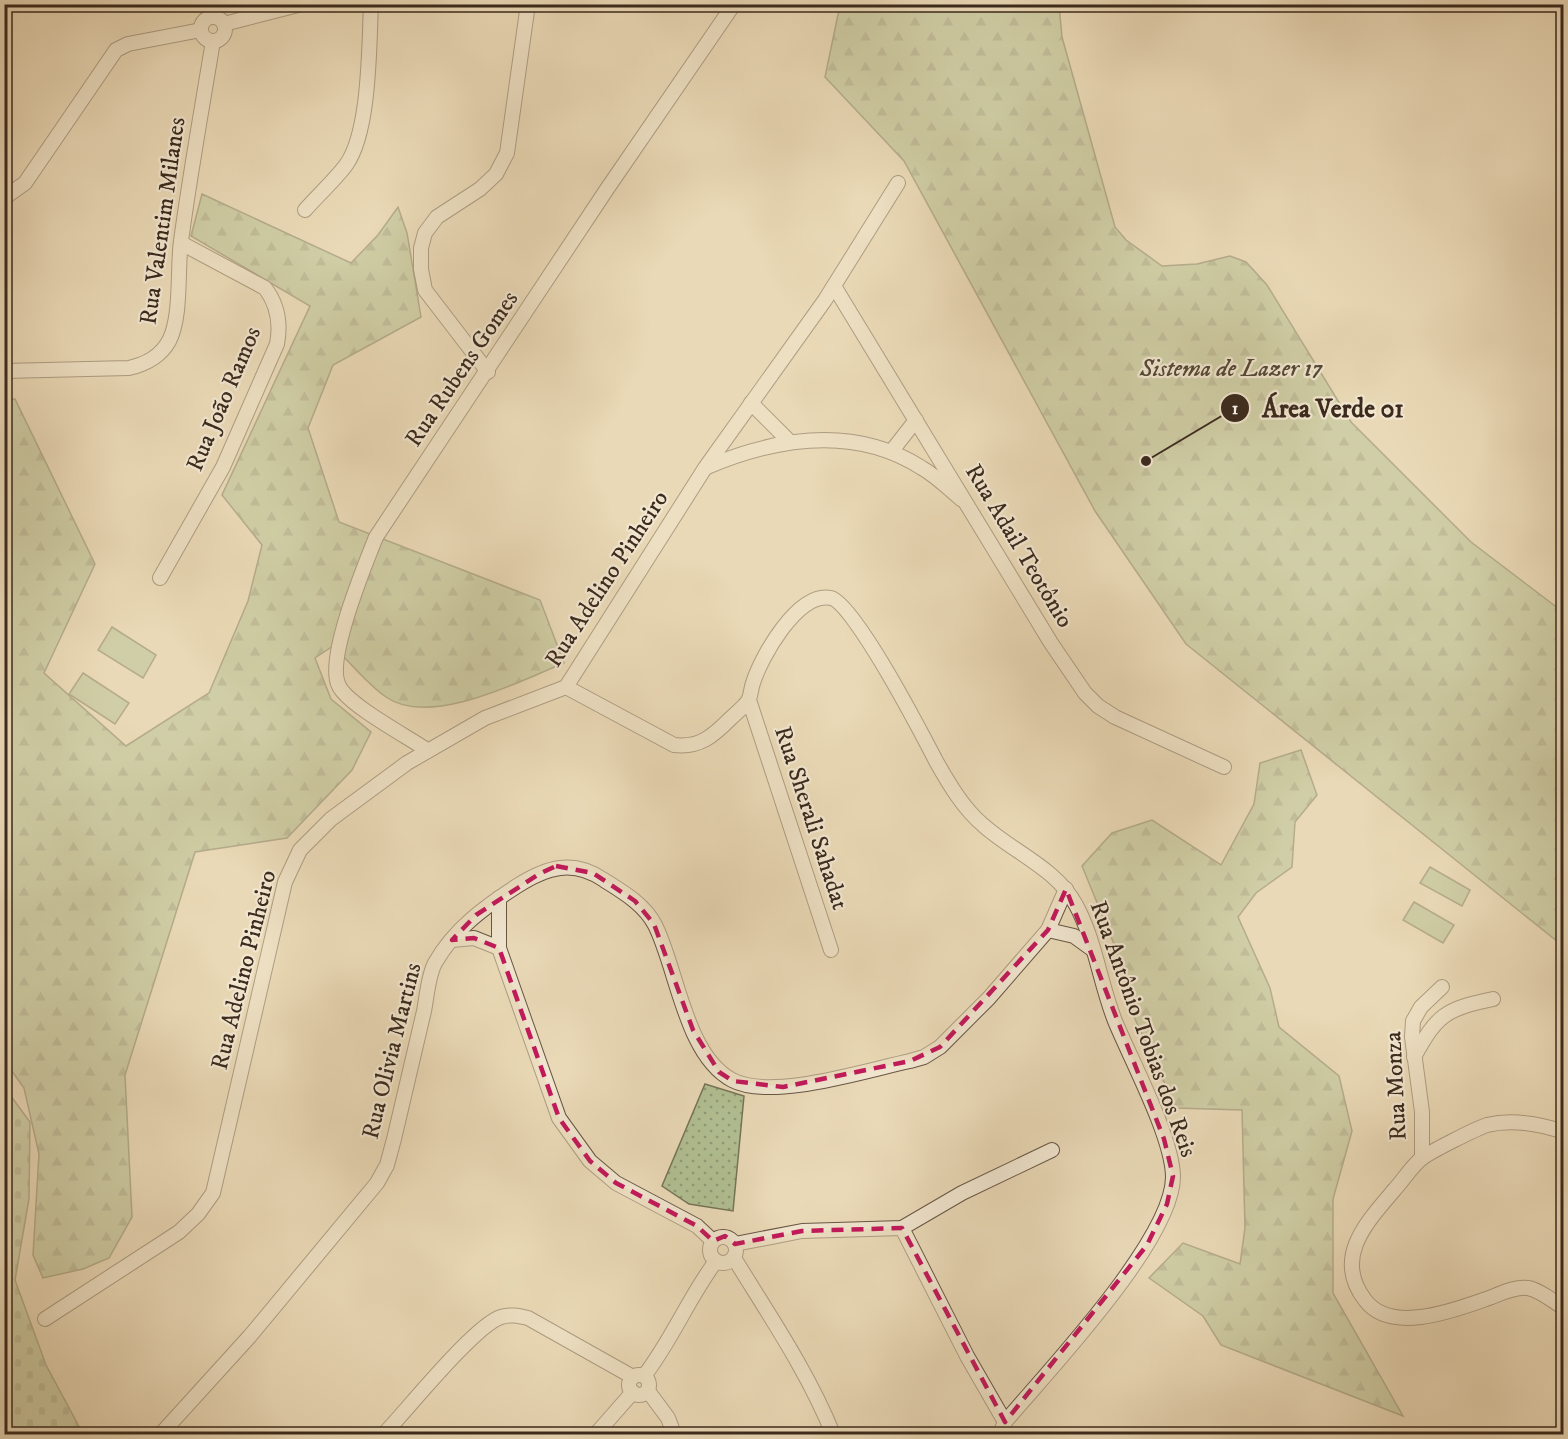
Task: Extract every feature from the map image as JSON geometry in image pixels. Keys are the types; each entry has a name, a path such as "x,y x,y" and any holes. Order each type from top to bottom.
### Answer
{"street":[{"path":"224,24 223,36 213,41 203,36 201,30 207,19 214,17 224,24 302,4"},
{"path":"305,210 346,165 356,147 361,126 369,60 372,4"},
{"path":"488,372 425,290 421,269 421,248 425,233 437,217 480,189 496,174 507,153 528,4"},
{"name":"Rua Rubens Gomes","path":"427,750 346,696 338,686 336,663 361,574 376,537 488,372 607,189 734,4"},
{"path":"4,198 25,183 116,50 128,44 201,30"},
{"name":"Rua Valentim Milanes","path":"4,371 129,368 146,363 160,353 170,339 176,312 181,243 213,41"},
{"name":"Rua Adelino Pinheiro","path":"45,1319 178,1232 198,1214 213,1193 285,882 300,850 331,819 427,750 485,718 566,687 705,468 834,286 898,183"},
{"name":"Rua João Ramos","path":"160,578 223,467 277,344 280,330 274,299 265,288 181,243"},
{"name":"Rua Adail Teotônio","path":"834,286 970,506 1051,643 1085,693 1115,717 1224,768"},
{"path":"751,404 789,441"},
{"path":"891,452 916,420"},
{"path":"705,468 739,454 789,441 848,441 891,452 923,468 970,506"},
{"name":"Rua Antônio Tobias dos Reis","path":"566,687 661,739 687,747 702,743 713,736 749,700 753,682 786,623 797,610 806,602 823,597 832,598 842,603 970,813 1066,889 1077,907 1115,1021 1164,1139 1173,1176 1167,1204 1147,1245 1113,1292 1003,1428"},
{"name":"Rua Sherali Sahadat","path":"749,700 831,950"},
{"name":"Rua Olivia Martins","path":"160,1434 250,1336 377,1183 387,1165 394,1139 434,964 452,940 476,915 499,898 556,866 575,866 593,873 635,901 654,924 676,990 693,1030 711,1061 733,1081 759,1087 809,1084 924,1057 959,1030 1048,930 1066,889"},
{"path":"499,898 499,948 560,1118 590,1161 616,1183 697,1226 713,1241"},
{"path":"1048,930 1074,936 1093,950"},
{"path":"452,940 474,938 499,948"},
{"name":"Rua Monza","path":"1422,1158 1422,1112 1414,1057 1413,1021 1421,1007 1442,987"},
{"path":"1414,1057 1430,1028 1441,1017 1454,1009 1493,999"},
{"path":"1563,1132 1519,1122 1487,1125 1422,1158 1364,1226 1353,1246 1351,1261 1355,1281 1364,1299 1376,1310 1393,1317 1427,1316 1509,1291 1529,1288 1563,1308"},
{"path":"713,1241 710,1252 716,1261 725,1263 735,1251 802,1231 902,1228 962,1193 1052,1150"},
{"path":"902,1228 1003,1428"},
{"path":"713,1241 725,1236 735,1251 824,1411 832,1434"},
{"path":"384,1434 475,1335 501,1317 514,1315 528,1318 639,1376 650,1385 648,1391 638,1395 633,1392 630,1381 639,1376 658,1359 703,1279 716,1261"},
{"path":"648,1391 668,1418 674,1434"},
{"path":"596,1434 633,1392"}],"highlighted area":[{"path":"556,866 593,873 635,901 654,924 693,1030 719,1072 733,1081 783,1087 910,1061 940,1047 1048,930 1066,889 1164,1139 1173,1176 1167,1204 1147,1245 1005,1422 902,1228 802,1231 735,1244 725,1236 713,1241 697,1226 616,1183 590,1161 559,1118 499,948 474,938 452,940 476,915 539,874"}],"green space":[{"name":"Sistema de Lazer 17","path":"840,5 1059,5 1062,37 1115,227 1126,240 1162,266 1197,264 1230,256 1246,262 1267,285 1351,422 1471,542 1563,612 1563,946 1186,644 1095,511 904,161 825,77"},
{"path":"202,194 351,263 378,235 398,207 407,233 421,317 333,365 308,428 339,522 540,600 564,663 475,698 450,705 426,707 404,705 386,697 333,646 315,658 331,699 371,732 352,770 287,838 195,852 125,1075 132,1217 109,1258 83,1269 43,1278 33,1255 39,1154 24,1088 4,1060 4,399 15,399 95,564 44,673 126,746 209,693 248,601 262,545 222,495 310,306 191,236"},
{"path":"112,627 156,655 143,678 98,650"},
{"path":"83,673 129,703 115,724 69,694"},
{"path":"1301,750 1317,795 1295,822 1292,867 1256,893 1238,917 1270,988 1279,1027 1339,1076 1352,1131 1333,1199 1333,1293 1403,1416 1221,1345 1203,1316 1149,1278 1183,1243 1240,1264 1245,1228 1242,1110 1176,1108 1135,1019 1116,949 1082,866 1112,833 1152,820 1221,865 1254,804 1260,763"},
{"path":"1430,867 1470,890 1462,906 1420,883"},
{"path":"1414,902 1454,925 1443,943 1403,920"},
{"path":"705,1084 744,1096 733,1211 689,1204 662,1186"},
{"path":"5,1088 30,1122 29,1199 15,1280 46,1365 83,1434 5,1434"}],"place":[{"name":"Área Verde 01","path":"1146,461"}]}
